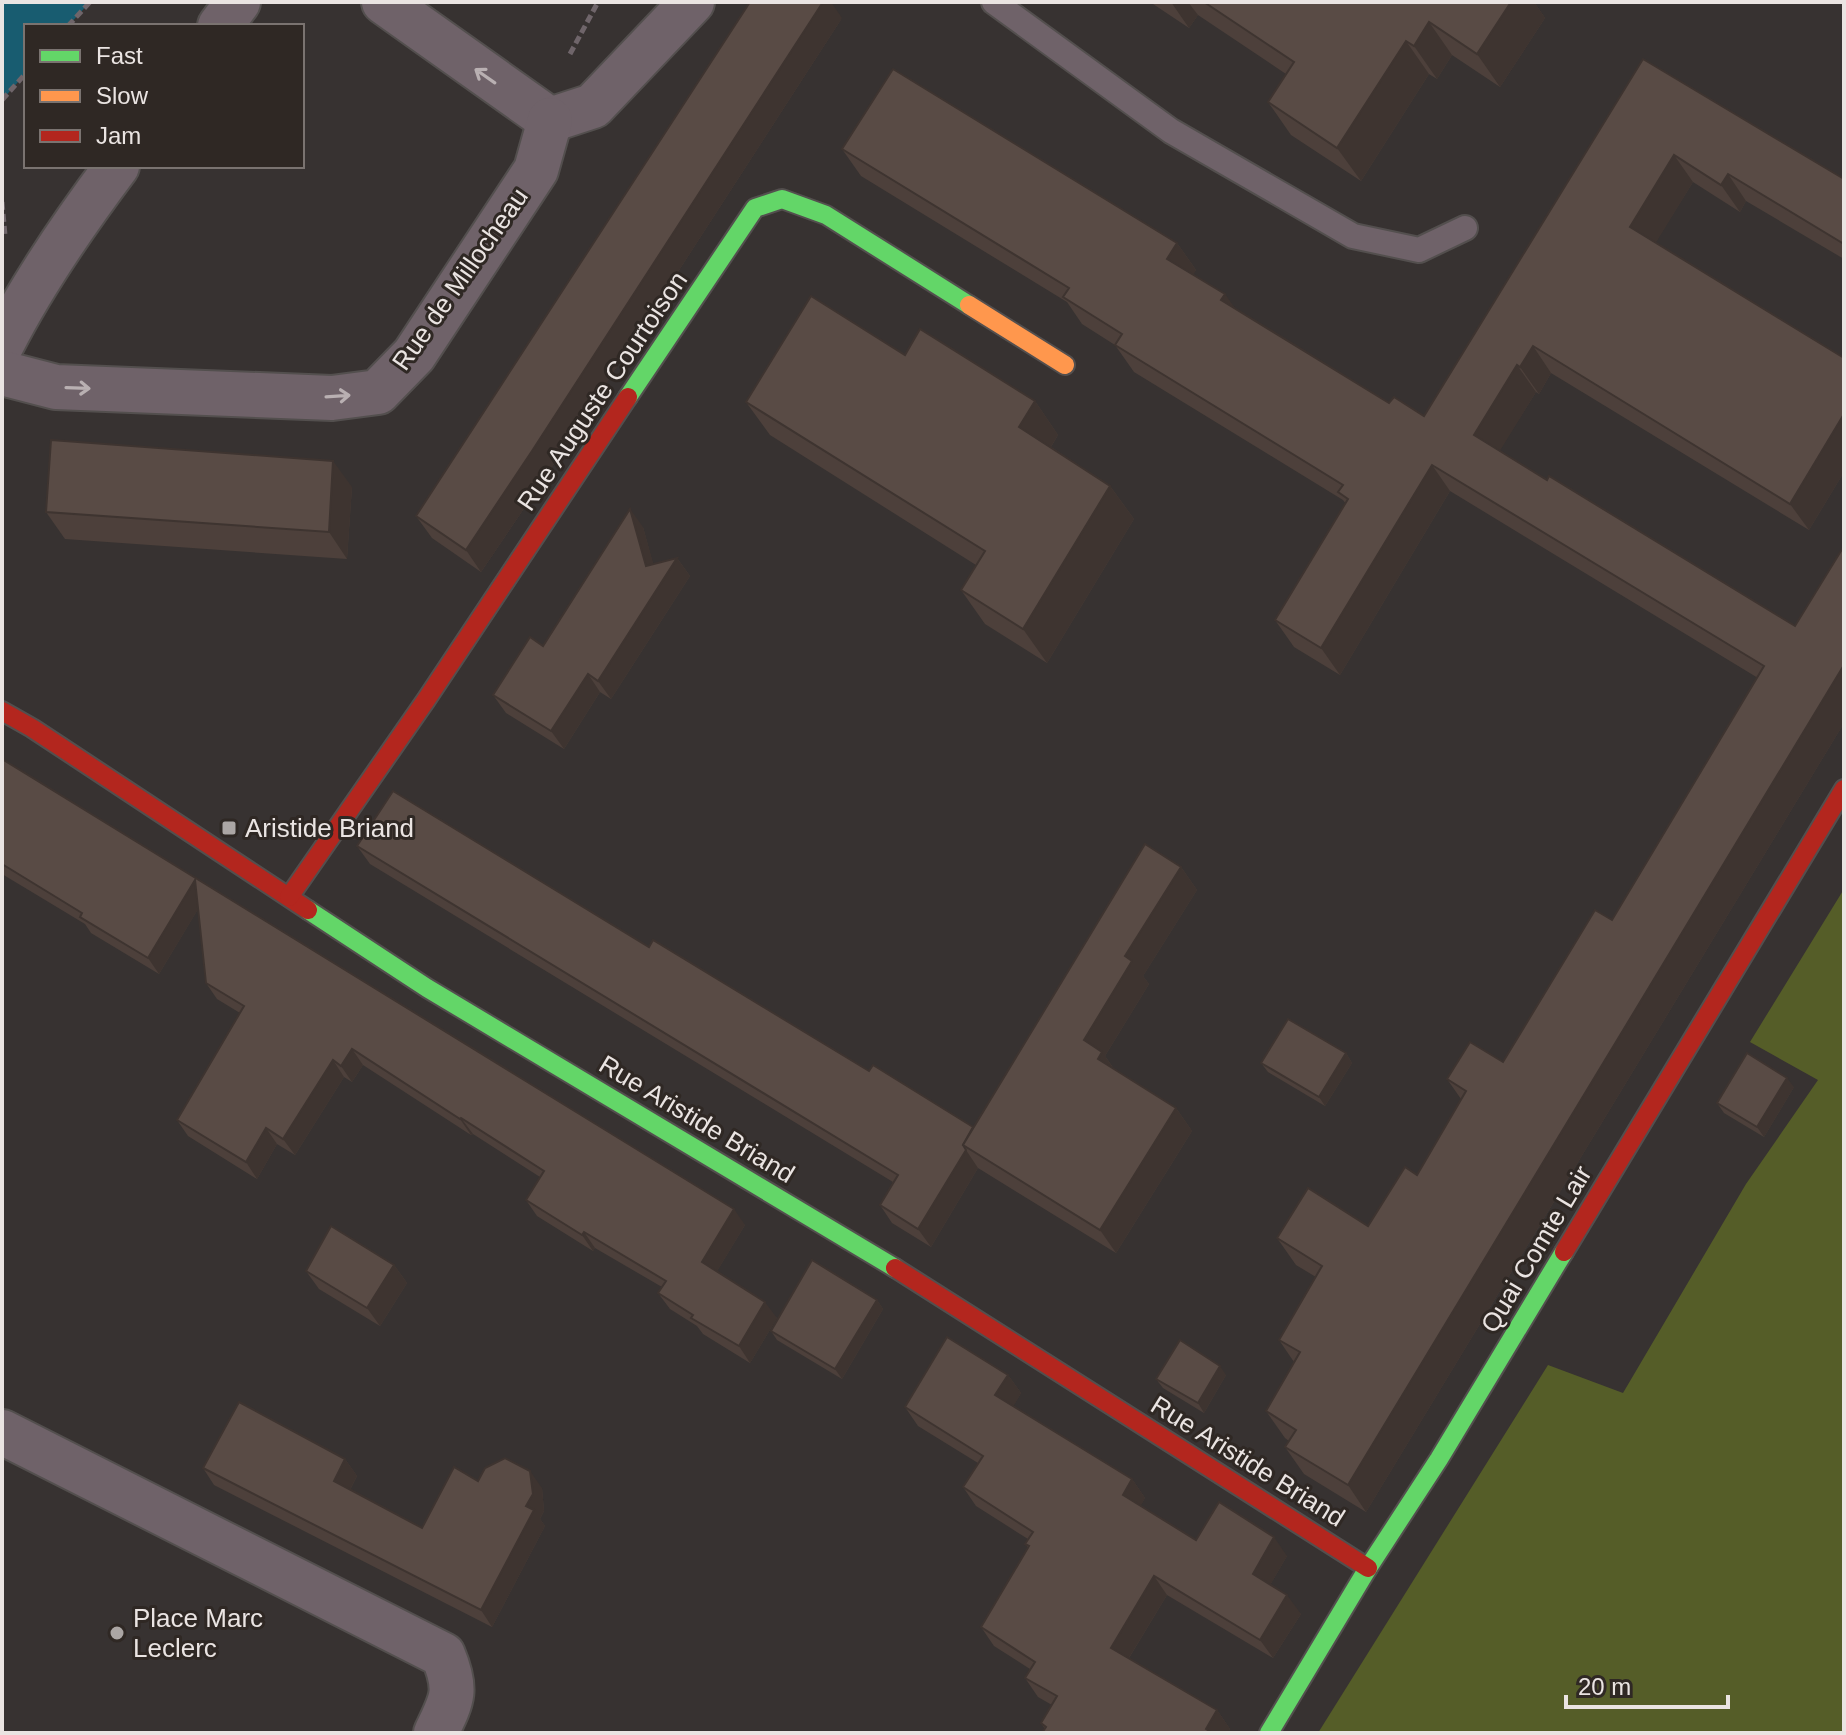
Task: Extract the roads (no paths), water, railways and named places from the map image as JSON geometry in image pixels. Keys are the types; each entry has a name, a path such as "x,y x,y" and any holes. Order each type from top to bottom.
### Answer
{"street":[{"path":"222,24 238,2"},
{"path":"384,2 550,120 593,106 692,2"},
{"name":"Rue de Millocheau","path":"2,373 56,387 332,398 378,392 414,355 536,170 550,120"},
{"path":"2,344 14,319 77,220 116,168"},
{"name":"Rue Auguste Courtoison","path":"289,897 426,700 755,208 782,199 826,215 1065,365"},
{"name":"Rue Aristide Briand","path":"2,711 427,988 905,1274 1368,1568"},
{"name":"Quai Comte Lair","path":"1269,1733 1368,1568 1439,1459 1844,789"},
{"path":"2,1432 443,1655 453,1679 450,1705 436,1733"}],"lane":[{"path":"994,2 1171,131 1353,236 1419,250 1465,228"}],"water":[{"path":"2,2 90,2 70,24 24,24 24,75 2,100"}],"place":[{"name":"Aristide Briand","path":"229,828"},
{"name":"Place Marc Leclerc","path":"117,1633"}]}
